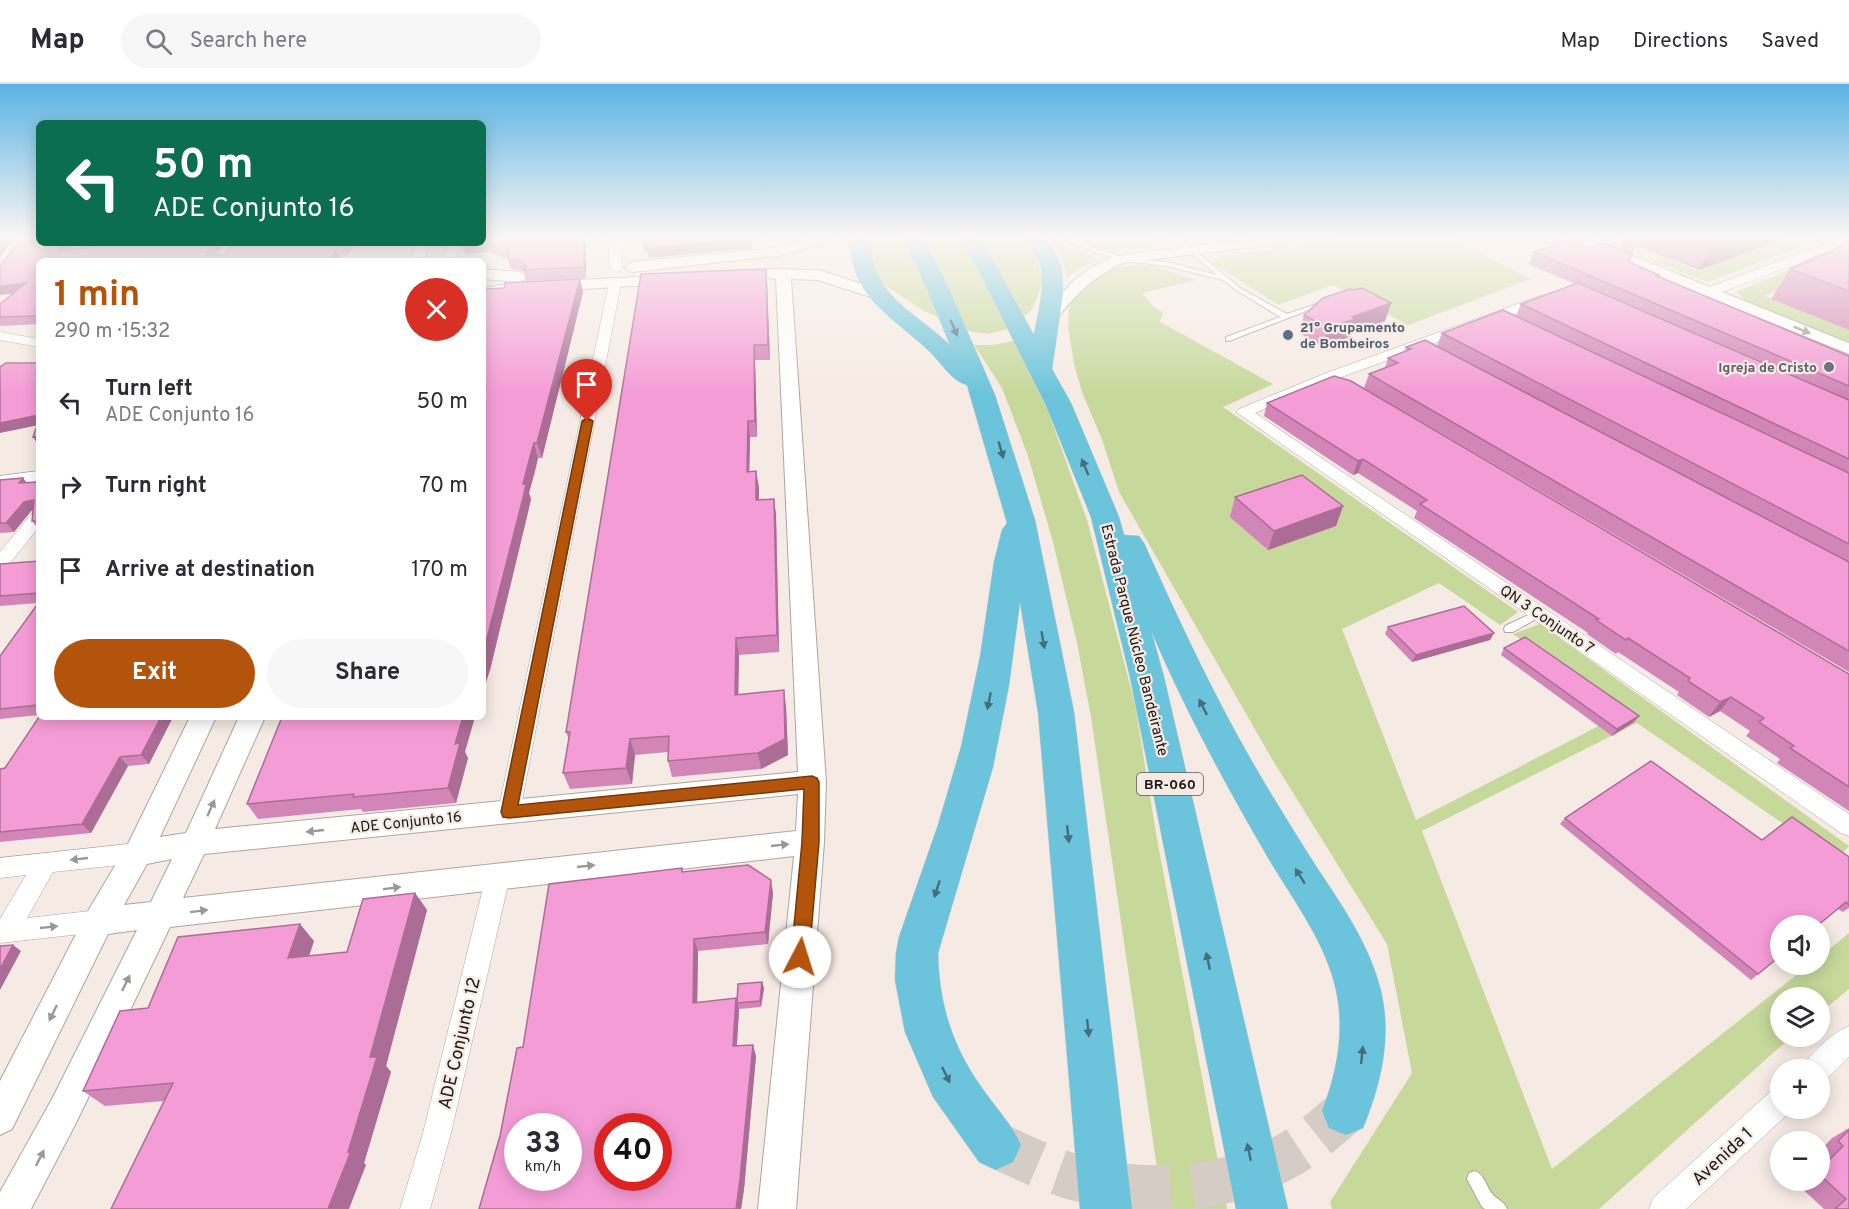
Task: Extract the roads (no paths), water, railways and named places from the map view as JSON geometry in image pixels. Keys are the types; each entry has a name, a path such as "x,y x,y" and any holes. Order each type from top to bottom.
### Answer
{"highway":[{"path":"875,290 933,342 982,395"},
{"path":"938,290 982,395 1021,520 1056,712 1106,1209"},
{"name":"Estrada Parque Núcleo Bandeirante","path":"998,290 1058,403 1105,517 1147,677 1262,1209"},
{"path":"1041,371 1052,290"},
{"path":"1105,517 1127,538 1178,656 1209,719 1277,839 1343,945 1354,973 1361,1002 1364,1032 1362,1059 1356,1086 1346,1112"},
{"path":"996,1145 965,1107 949,1082 934,1049 923,1015 918,983 917,951 971,784 999,645 1008,554 1021,520"}],"street":[{"path":"486,292 504,290"},
{"path":"509,812 612,290"},
{"path":"777,1209 810,842 812,782 782,290"},
{"path":"864,290 878,294"},
{"path":"1048,319 1071,290"},
{"path":"1702,290 1849,349"},
{"path":"1709,292 1716,290"},
{"path":"1332,376 1560,293"},
{"path":"1498,315 1519,325"},
{"path":"0,336 36,342"},
{"path":"1419,345 1440,356"},
{"path":"1332,376 1352,388"},
{"name":"QN 3 Conjunto 7","path":"1332,376 1244,412 1849,826"},
{"path":"0,481 36,476"},
{"path":"0,564 36,520"},
{"path":"0,1117 99,921 138,853 202,720"},
{"path":"11,1209 64,1111 195,843 251,720"},
{"name":"ADE Conjunto 16","path":"0,868 138,853 195,843 812,782"},
{"path":"3,932 810,842"},
{"path":"3,932 45,862"},
{"name":"ADE Conjunto 12","path":"415,1209 437,1133 498,876"},
{"path":"1828,1059 1849,1039"},
{"name":"Avenida 1","path":"1664,1209 1770,1111"}],"lane":[{"path":"1241,290 1286,317"},
{"path":"1229,339 1328,302"},
{"path":"1509,629 1539,614"},
{"path":"1475,1179 1488,1201 1499,1209"}],"tunnel":[{"path":"996,1145 1053,1170 1089,1181 1117,1186 1174,1188 1230,1179 1257,1170 1307,1143 1346,1111"}],"place":[{"name":"21° Grupamento de Bombeiros","path":"1288,335"},
{"name":"Igreja de Cristo","path":"1829,367"}]}
